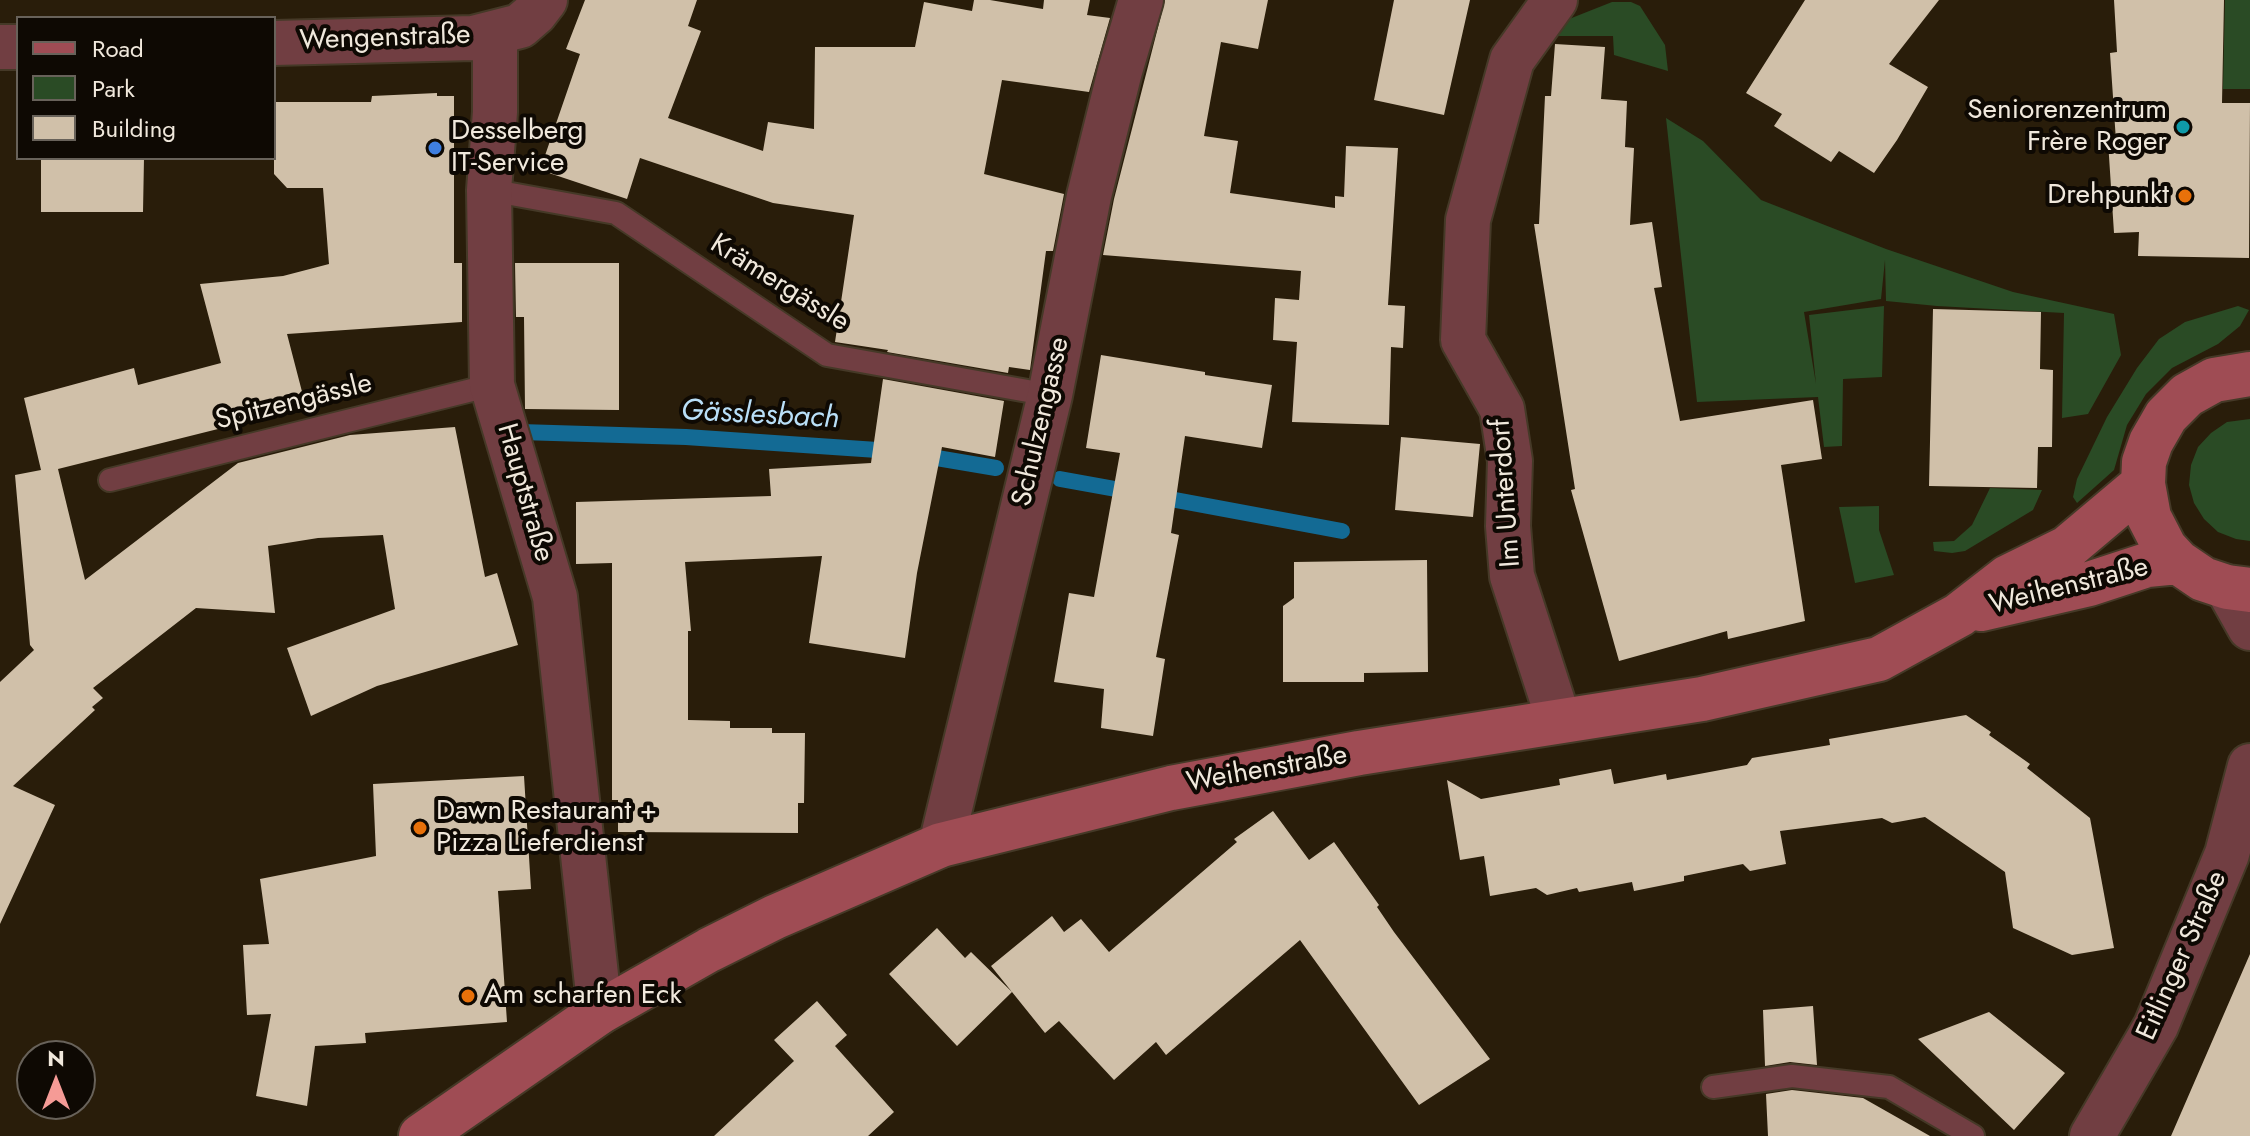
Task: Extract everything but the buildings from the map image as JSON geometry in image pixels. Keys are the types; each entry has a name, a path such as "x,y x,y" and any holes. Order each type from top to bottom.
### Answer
{"main road":[{"path":"2238,589 2203,579 2178,562 2165,548 2149,517 2143,484 2144,462 2166,416 2187,395 2214,380 2248,370"},
{"name":"Weihenstraße","path":"421,1136 600,1012 709,950 775,917 941,845 1171,788 1359,753 1702,699 1879,659 1959,615 2008,577 2067,548 2143,484"},
{"name":"Weihenstraße","path":"1959,615 2089,584 2147,565 2178,562"}],"street":[{"path":"495,34 520,26 545,0"},
{"name":"Schulzengasse","path":"941,845 1050,395 1089,196 1141,0"},
{"name":"Im Unterdorf","path":"1555,0 1512,60 1468,220 1463,340 1502,409 1510,461 1508,526 1512,576 1559,721"},
{"name":"Wengenstraße","path":"276,43 423,41 495,34"},
{"name":"Hauptstraße","path":"495,34 495,112 489,190 492,385 555,597 600,1012"},
{"path":"2238,589 2250,628"},
{"name":"Eitlinger Straße","path":"2092,1136 2156,1026 2227,854 2250,766"}],"lane":[{"name":"Krämergässle","path":"489,190 616,213 827,355 1050,395"},
{"name":"Spitzengässle","path":"110,480 492,385"},
{"path":"1713,1087 1792,1076 1889,1087 1973,1136"}],"green space":[{"path":"2225,0 2250,0 2250,89 2223,89"},
{"path":"1612,2 1631,2 1640,6 1665,45 1668,71 1614,55 1613,36 1550,36 1559,23"},
{"path":"1666,118 1703,141 1761,200 1886,249 2013,292 2114,314 2121,355 2088,414 2062,418 2064,313 1886,301 1885,260 1881,299 1804,312 1816,384 1809,315 1884,306 1882,377 1843,379 1842,446 1824,447 1818,397 1697,402"},
{"path":"2238,306 2249,310 2240,326 2218,344 2172,368 2146,394 2127,425 2114,470 2077,503 2073,497 2077,479 2107,417 2159,339 2185,322"},
{"path":"2250,419 2250,541 2218,532 2204,519 2194,503 2189,485 2191,465 2198,447 2227,422"},
{"path":"1990,488 2042,490 2033,510 1965,551 1934,551 1933,542 1954,541 1972,525"},
{"path":"1879,506 1879,530 1894,575 1855,583 1839,507"}],"waterway":[{"name":"Gässlesbach","path":"520,432 686,437 892,451"},
{"name":"Gässlesbach","path":"919,455 996,468"},
{"name":"Gässlesbach","path":"1060,479 1132,492"},
{"name":"Gässlesbach","path":"1154,496 1342,531"}],"place":[{"name":"Seniorenzentrum Frère Roger","path":"2183,127"},
{"name":"Desselberg IT-Service","path":"435,148"},
{"name":"Drehpunkt","path":"2185,196"},
{"name":"Dawn Restaurant + Pizza Lieferdienst","path":"420,828"},
{"name":"Am scharfen Eck","path":"468,996"}]}
